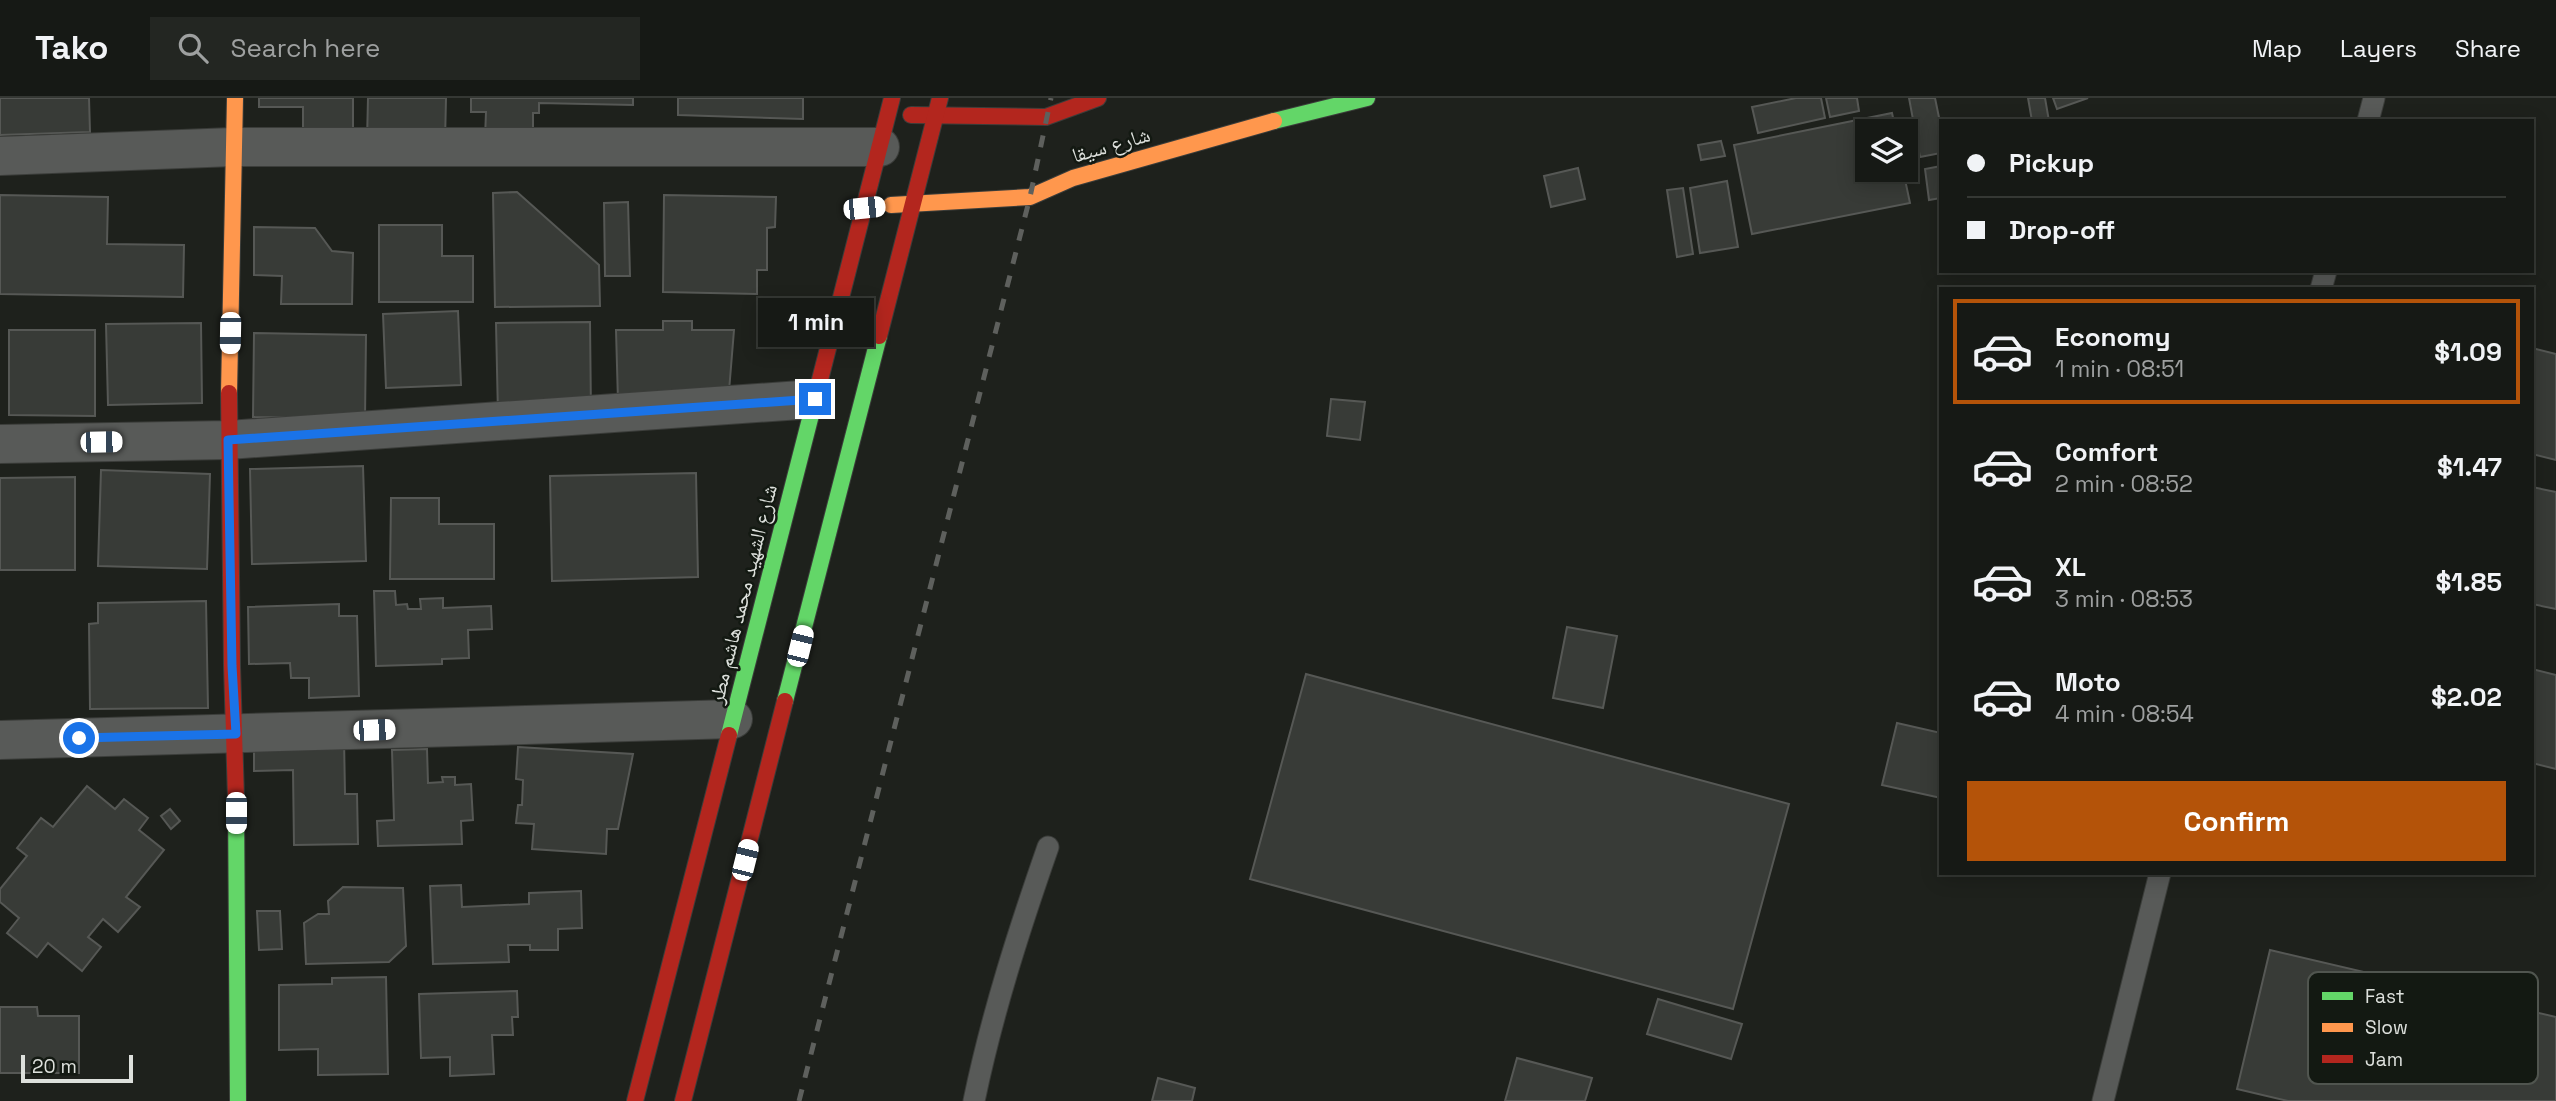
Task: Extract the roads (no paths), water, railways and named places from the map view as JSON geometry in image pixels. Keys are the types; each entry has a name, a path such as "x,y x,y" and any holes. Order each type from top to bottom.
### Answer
{"main road":[{"path":"235,98 228,440 232,666 236,734 238,1101"},
{"name":"شارع الشهيد محمد هاشم مطر","path":"635,1101 892,98"},
{"path":"683,1101 940,98"},
{"path":"884,131 936,114 1046,117 1098,98"},
{"name":"شارع سيقا","path":"864,208 914,202 1030,197 1073,178 1367,98"}],"street":[{"path":"0,156 233,147 884,131"},
{"path":"0,444 228,440 815,399"},
{"path":"0,740 733,719"}],"lane":[{"path":"2369,119 2374,98"},
{"path":"974,1101 1012,953 1048,846"},
{"path":"2103,1101 2160,875"}],"railway":[{"path":"799,1101 1030,197 1051,98"}]}
